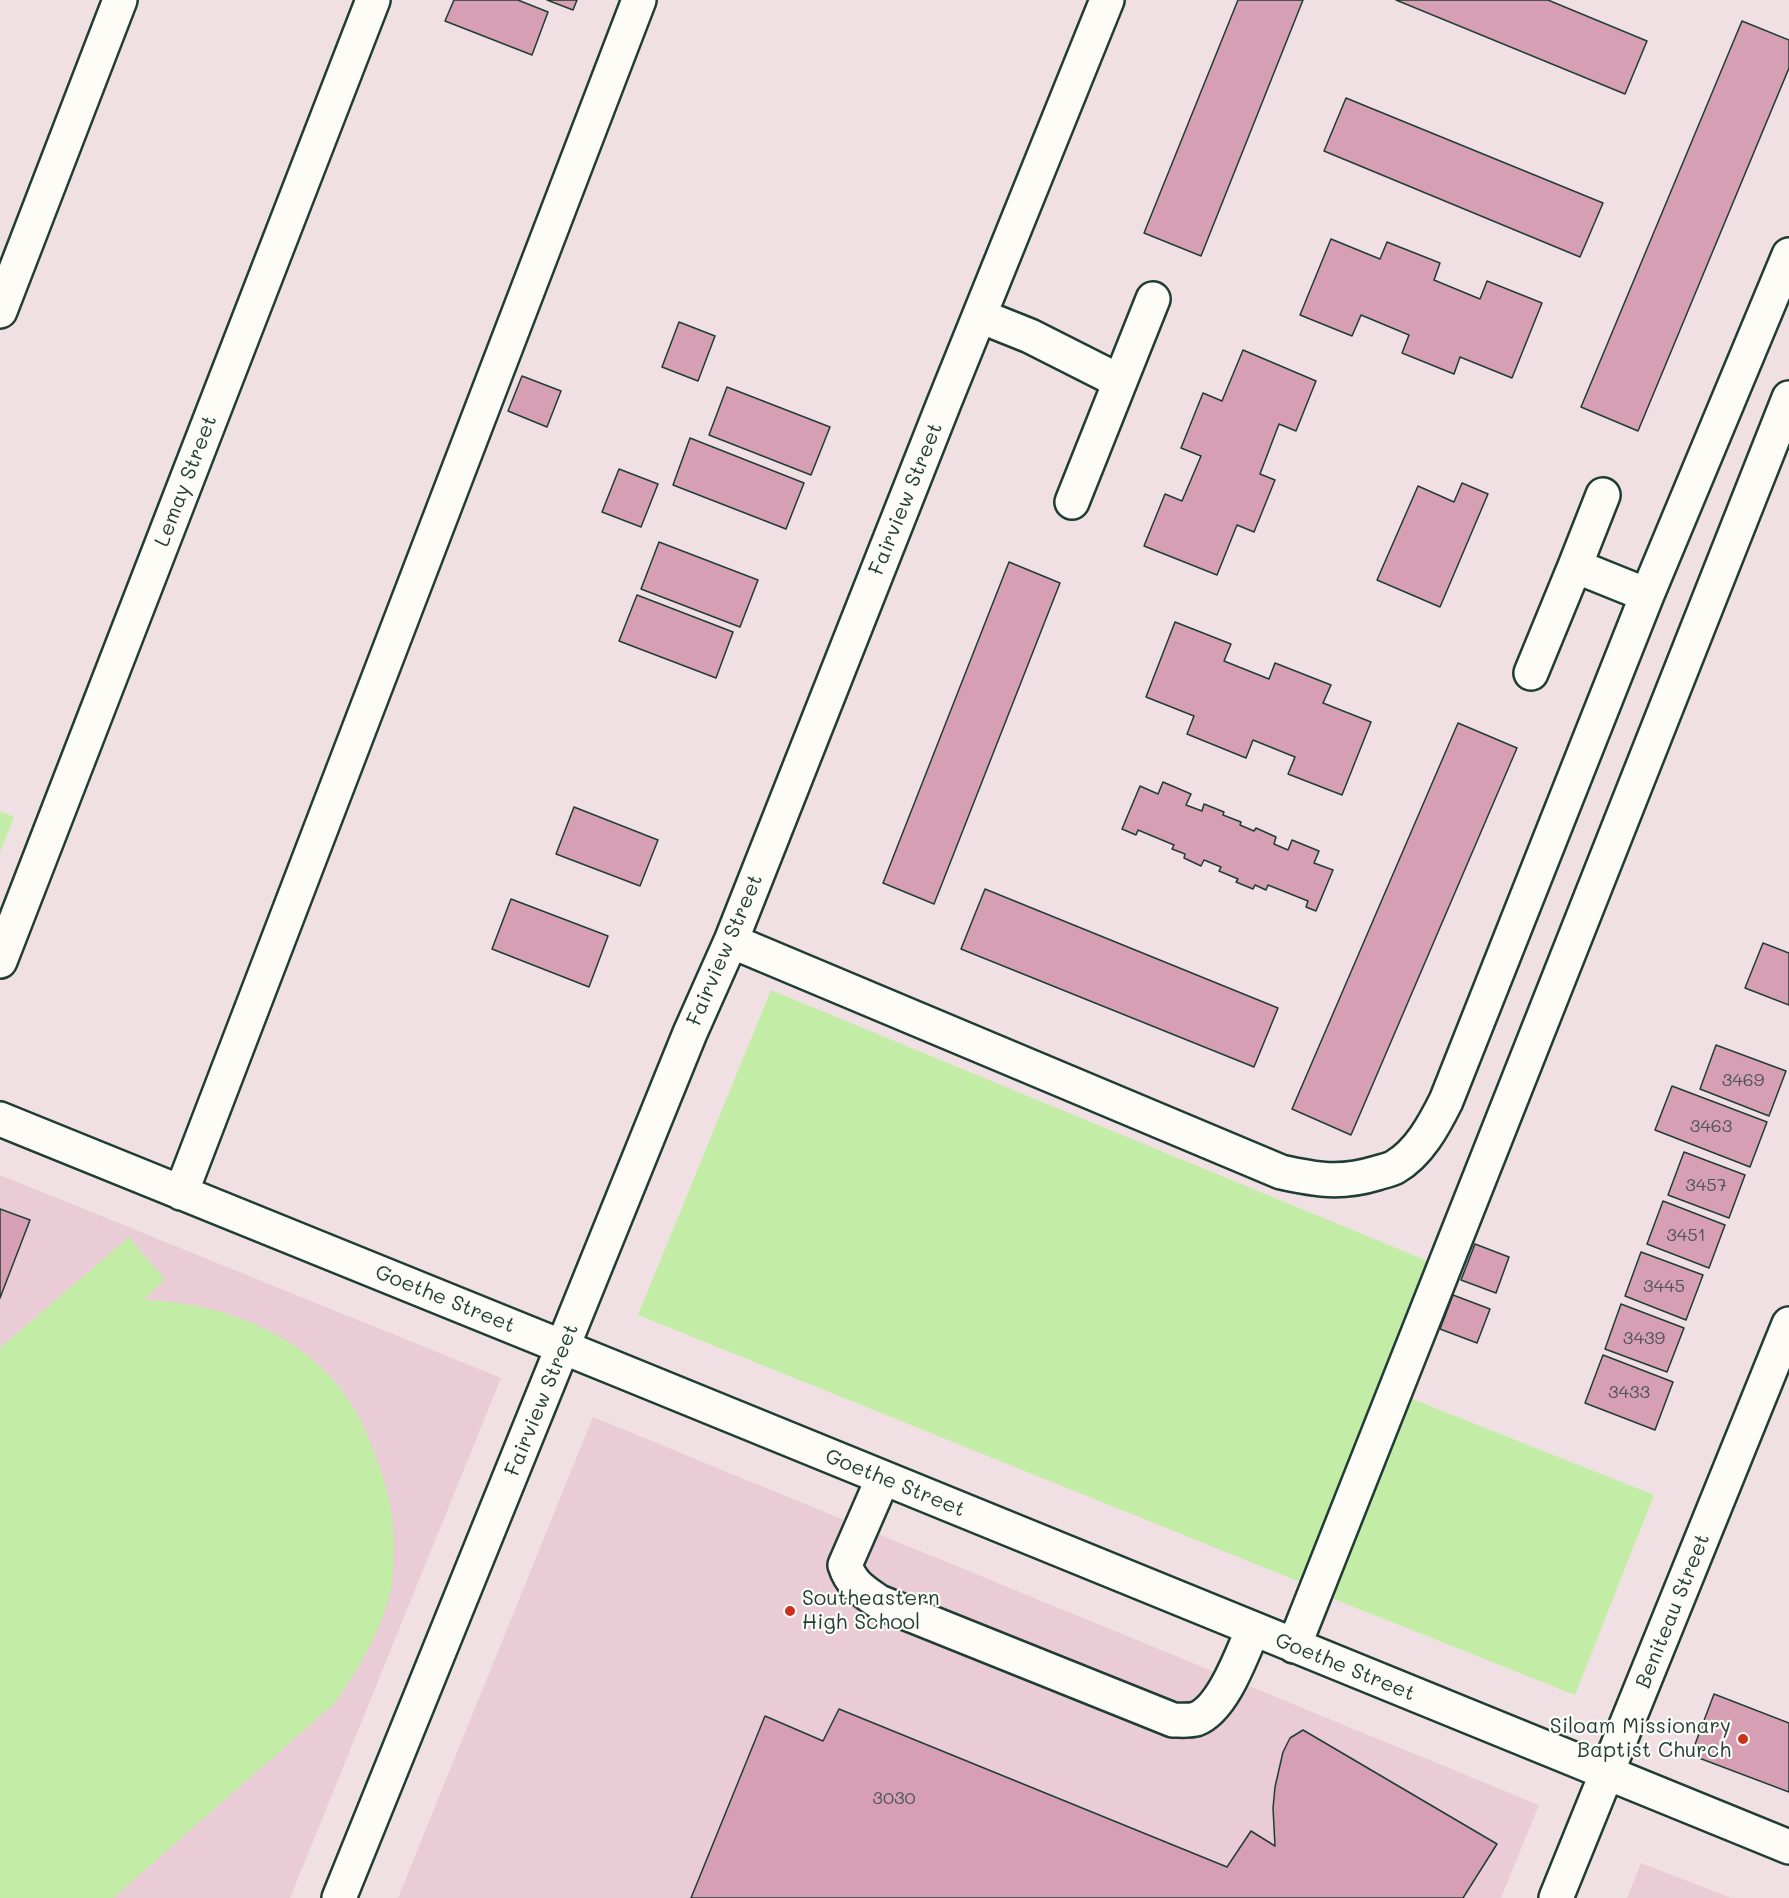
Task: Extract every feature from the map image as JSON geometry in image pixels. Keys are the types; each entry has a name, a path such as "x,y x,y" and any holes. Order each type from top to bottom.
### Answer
{"street":[{"path":"0,311 120,0"},
{"name":"Lemay Street","path":"0,961 373,0"},
{"path":"181,1193 639,0"},
{"name":"Fairview Street","path":"339,1898 690,1033 731,941 1107,0"},
{"path":"731,941 1281,1172 1319,1180 1358,1179 1395,1167 1417,1148 1435,1123 1446,1101 1647,595 1789,255"},
{"path":"1072,502 1153,299"},
{"path":"980,316 1030,336 1119,381"},
{"path":"1294,1646 1789,398"},
{"path":"1531,673 1603,495"},
{"path":"1575,566 1647,595"},
{"name":"Goethe Street","path":"0,1119 1789,1847"},
{"name":"Beniteau Street","path":"1556,1898 1789,1324"},
{"path":"883,1478 845,1565 856,1586 879,1602 1173,1720 1195,1719 1208,1712 1226,1689 1253,1629"}],"shaded area":[{"path":"0,1175 501,1378 290,1898 0,1898"},
{"name":"Southeastern High School","path":"593,1417 1539,1805 1501,1898 398,1898"},
{"path":"1641,1863 1731,1898 1627,1898"}],"green space":[{"path":"0,811 14,817 0,852"},
{"path":"771,990 1430,1262 1305,1584 638,1315"},
{"path":"129,1237 165,1280 143,1300 174,1302 205,1308 264,1329 292,1344 317,1363 338,1386 356,1412 366,1432 387,1491 394,1543 391,1590 374,1638 336,1702 113,1898 0,1898 0,1348"},
{"path":"1410,1398 1654,1495 1575,1695 1331,1598"}],"building":[{"path":"454,0 518,0 548,12 532,55 445,21"},
{"path":"547,0 577,0 573,10"},
{"path":"1238,0 1303,0 1201,256 1144,233"},
{"path":"1396,0 1548,0 1647,41 1625,94"},
{"path":"1742,21 1789,40 1789,68 1638,431 1581,407"},
{"path":"1346,98 1603,203 1580,257 1324,151"},
{"path":"1331,239 1380,259 1387,242 1440,263 1434,280 1480,299 1487,281 1542,303 1512,378 1460,357 1454,374 1402,353 1409,335 1361,315 1352,336 1300,315"},
{"path":"679,322 715,336 698,381 662,367"},
{"path":"1243,350 1316,381 1296,431 1279,424 1260,474 1275,480 1254,532 1237,525 1217,575 1144,546 1165,494 1182,501 1201,456 1181,448 1203,393 1222,401"},
{"path":"522,376 561,391 547,427 508,411"},
{"path":"727,387 830,427 811,475 709,435"},
{"path":"690,438 804,483 786,529 673,485"},
{"path":"619,469 658,484 641,527 602,512"},
{"path":"1462,483 1488,494 1440,607 1377,580 1418,486 1454,502"},
{"path":"659,542 758,580 740,627 641,589"},
{"path":"1009,562 1060,583 934,904 883,883"},
{"path":"637,595 733,632 716,678 619,641"},
{"path":"1175,622 1231,644 1224,661 1269,679 1275,663 1331,685 1323,703 1371,722 1342,795 1288,774 1295,757 1253,740 1246,758 1187,734 1194,716 1146,697"},
{"path":"1458,723 1517,748 1351,1135 1292,1109"},
{"path":"1163,782 1191,794 1186,805 1202,811 1204,804 1224,812 1223,815 1241,822 1240,825 1254,831 1256,828 1276,837 1274,844 1288,850 1292,840 1319,851 1314,863 1333,870 1316,911 1306,907 1308,901 1268,885 1266,890 1255,885 1253,889 1236,882 1238,879 1219,871 1221,867 1204,860 1201,866 1184,858 1185,854 1172,849 1174,845 1138,830 1136,835 1122,829 1140,786 1158,794"},
{"path":"574,807 658,840 640,886 556,854"},
{"path":"985,889 1278,1008 1254,1067 961,949"},
{"path":"511,899 608,936 589,987 492,949"},
{"path":"1763,943 1789,953 1789,1005 1745,988"},
{"path":"1716,1045 1786,1071 1769,1116 1700,1089"},
{"path":"1672,1086 1767,1122 1750,1167 1655,1130"},
{"path":"1684,1152 1745,1175 1729,1218 1668,1195"},
{"path":"1663,1201 1725,1225 1709,1268 1647,1244"},
{"path":"0,1209 30,1220 0,1298"},
{"path":"1475,1244 1509,1257 1496,1293 1461,1280"},
{"path":"1641,1252 1703,1275 1686,1320 1625,1296"},
{"path":"1453,1295 1490,1309 1477,1343 1440,1329"},
{"path":"1621,1304 1684,1328 1667,1372 1605,1349"},
{"path":"1603,1355 1673,1382 1655,1430 1585,1403"},
{"name":"Siloam Missionary Baptist Church","path":"1714,1694 1789,1723 1789,1792 1691,1755"},
{"path":"839,1709 1227,1867 1251,1831 1275,1846 1273,1808 1283,1752 1290,1738 1303,1730 1497,1844 1463,1898 691,1898 765,1716 823,1741"}],"place":[{"name":"Southeastern High School","path":"790,1611"},
{"name":"Siloam Missionary Baptist Church","path":"1743,1739"}]}
